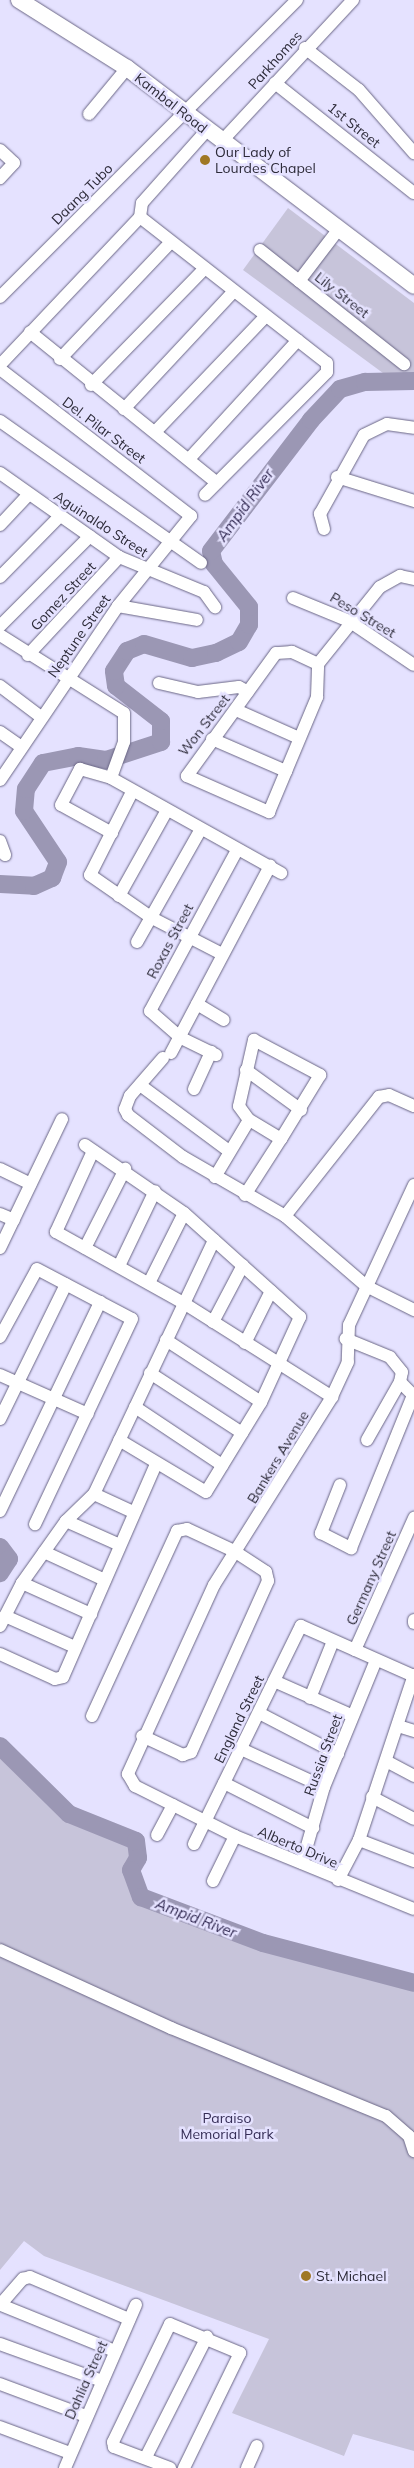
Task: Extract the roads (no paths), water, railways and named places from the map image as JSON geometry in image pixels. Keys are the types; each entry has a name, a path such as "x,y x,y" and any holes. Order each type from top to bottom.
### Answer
{"main road":[{"name":"Kambal Road","path":"19,0 127,68 221,142 414,286"}],"street":[{"name":"Daang Tubo","path":"0,297 297,0"},
{"name":"Parkhomes","path":"221,142 305,48 353,0"},
{"path":"305,48 359,90 414,153"},
{"path":"89,114 127,68"},
{"name":"1st Street","path":"275,82 414,193"},
{"path":"0,365 140,218 142,203 207,130"},
{"path":"0,150 14,163 0,178"},
{"path":"140,218 265,317 327,363 327,372 205,495"},
{"path":"299,281 338,230"},
{"path":"60,359 171,242"},
{"name":"Lily Street","path":"260,250 404,364"},
{"path":"91,385 205,268"},
{"path":"124,410 234,291"},
{"path":"155,432 265,317"},
{"path":"30,332 91,385 155,432 217,483"},
{"path":"189,459 298,340"},
{"name":"Del. Pilar Street","path":"0,369 191,515"},
{"path":"0,421 201,564"},
{"path":"324,529 320,514 337,477 364,434 374,428 387,424 414,428"},
{"name":"Aguinaldo Street","path":"0,474 59,517 120,557 145,570 204,592 215,607"},
{"path":"337,477 414,501"},
{"path":"0,525 29,494"},
{"name":"Neptune Street","path":"0,780 20,746 118,606 145,570 172,542 191,515"},
{"path":"0,577 59,517"},
{"path":"0,626 90,536"},
{"name":"Gomez Street","path":"28,655 120,557"},
{"path":"212,739 286,771 317,696 318,664 349,621 380,587 400,576 414,579"},
{"name":"Peso Street","path":"293,598 349,621 414,665"},
{"path":"118,606 197,620"},
{"path":"0,635 28,655 124,712 124,742 113,772"},
{"name":"Won Street","path":"286,771 271,809 266,812 187,776 276,653 292,652 318,664"},
{"path":"159,682 198,692 239,688 248,692"},
{"path":"0,686 41,718"},
{"path":"236,710 299,738"},
{"path":"0,732 20,746"},
{"path":"112,833 62,805 80,768 113,772 132,792 275,869 222,954 181,1038 126,1103 128,1115 215,1177 244,1195 285,1216 366,1286 414,1310"},
{"path":"132,792 90,874 152,918 222,954"},
{"path":"119,896 166,812"},
{"path":"137,942 201,829"},
{"path":"0,841 5,855"},
{"name":"Roxas Street","path":"181,1038 150,1011 237,850"},
{"path":"197,1004 224,1020"},
{"path":"181,1038 214,1054 194,1088"},
{"path":"244,1195 320,1080 317,1071 258,1040 252,1043 239,1106 249,1120 281,1139"},
{"path":"246,1070 301,1110"},
{"path":"140,1085 229,1151"},
{"path":"285,1216 379,1097 389,1095 414,1106"},
{"path":"0,1248 62,1120"},
{"path":"215,1177 249,1120"},
{"path":"120,1440 203,1494 261,1402 280,1364 300,1317 184,1212 125,1169 89,1148 55,1228 84,1248 150,1282 245,1343 280,1364 332,1397"},
{"path":"0,1169 31,1184"},
{"path":"84,1248 125,1169"},
{"name":"Bankers Avenue","path":"172,1805 128,1779 142,1736 234,1551 332,1397 348,1362 346,1339 366,1286 414,1185"},
{"path":"119,1266 155,1191"},
{"path":"150,1282 184,1212"},
{"path":"0,1214 14,1220"},
{"path":"75,1647 3,1621 22,1583 66,1521 94,1494 182,1302 214,1240"},
{"path":"213,1322 243,1265"},
{"path":"0,1337 34,1270 66,1284 132,1319 35,1524"},
{"path":"0,1419 66,1284"},
{"path":"245,1343 271,1291"},
{"path":"0,1511 100,1302"},
{"path":"346,1339 390,1358 402,1372 400,1382 367,1440"},
{"path":"166,1340 261,1402"},
{"path":"150,1373 242,1433"},
{"path":"0,1375 88,1414"},
{"path":"340,1485 321,1533 351,1548 411,1405 411,1389 400,1382"},
{"path":"135,1407 222,1465"},
{"path":"0,1654 59,1680 91,1614 156,1464"},
{"path":"94,1494 134,1512"},
{"name":"Germany Street","path":"355,1650 414,1518"},
{"path":"66,1521 120,1545"},
{"path":"92,1716 177,1531 187,1529 234,1551 266,1572 268,1581 191,1752 183,1755 142,1736"},
{"path":"44,1552 105,1580"},
{"path":"22,1583 91,1614"},
{"name":"England Street","path":"194,1844 242,1749 297,1629 306,1626 333,1641"},
{"path":"310,1698 333,1641 414,1676 359,1840 338,1880"},
{"name":"Russia Street","path":"302,1863 324,1787 376,1660"},
{"path":"274,1681 353,1716"},
{"path":"259,1713 338,1754"},
{"path":"398,1726 414,1731"},
{"path":"242,1749 324,1787"},
{"path":"386,1761 414,1776"},
{"path":"224,1783 312,1828"},
{"path":"372,1797 414,1819"},
{"path":"157,1835 172,1805"},
{"name":"Alberto Drive","path":"172,1805 235,1836 338,1880 414,1909"},
{"path":"213,1881 235,1836"},
{"path":"359,1840 414,1861"},
{"path":"0,1950 172,2028 386,2116 409,2136 414,2151"},
{"path":"115,2351 0,2305 23,2279 30,2277 129,2319"},
{"name":"Dahlia Street","path":"65,2468 86,2416 136,2305"},
{"path":"170,2468 146,2457 114,2447 113,2442 166,2325 176,2324 238,2350 240,2355 184,2468"},
{"path":"146,2457 207,2337"},
{"path":"0,2344 102,2381"},
{"path":"0,2384 86,2416"},
{"path":"0,2427 70,2453"},
{"path":"247,2468 257,2446"}],"waterway":[{"name":"Ampid River","path":"0,884 34,886 52,878 58,862 24,811 26,789 43,763 78,756 106,760 161,742 161,721 116,686 114,671 127,651 144,644 192,658 216,653 239,642 249,625 249,607 214,564 211,551 311,420 340,389 365,382 414,381"},
{"path":"0,1547 9,1559 0,1573"},
{"name":"Ampid River","path":"0,1746 69,1814 136,1841 138,1858 131,1870 141,1897 263,1943 414,1983"}],"place":[{"name":"Our Lady of Lourdes Chapel","path":"205,160"},
{"name":"St. Michael","path":"306,2276"}],"park label":[{"name":"Paraiso Memorial Park","path":"227,2126"}]}
